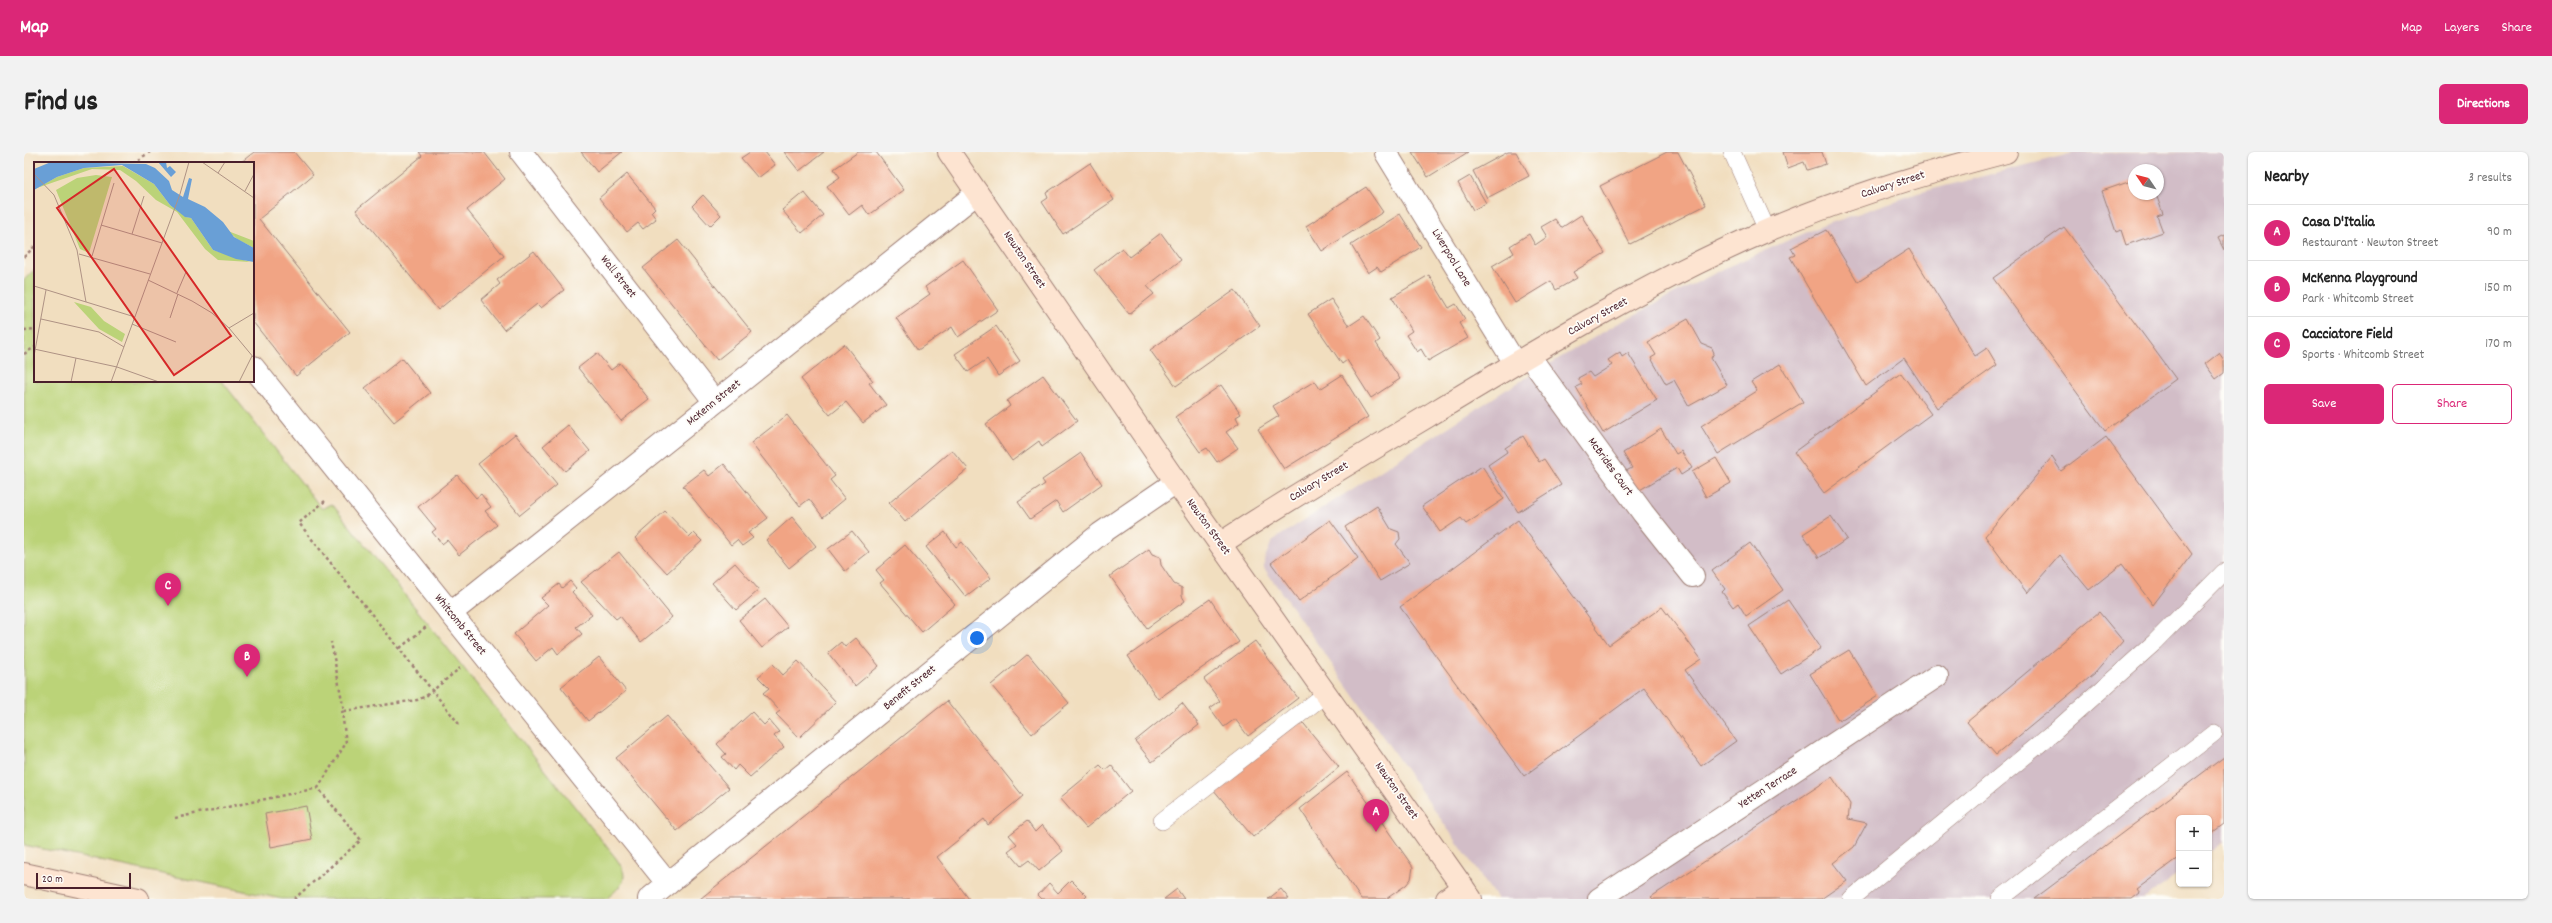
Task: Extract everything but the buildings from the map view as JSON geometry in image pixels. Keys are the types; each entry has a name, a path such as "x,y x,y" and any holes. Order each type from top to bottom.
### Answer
{"street":[{"name":"Wall Street","path":"521,152 715,402"},
{"name":"Newton Street","path":"950,152 1176,482 1327,693 1460,895"},
{"name":"Calvary Street","path":"1220,544 1522,359 1675,274 1768,230 1908,180 2006,152"},
{"name":"Liverpool Lane","path":"1386,153 1522,359"},
{"name":"McKenn Street","path":"451,613 977,192"},
{"name":"McBrides Court","path":"1522,359 1694,576"},
{"name":"Whitcomb Street","path":"254,368 668,884"},
{"name":"Benefit Street","path":"649,899 1100,534 1176,482"},
{"name":"Yetten Terrace","path":"1599,899 1937,676"},
{"path":"24,874 138,899"}],"lane":[{"path":"1732,152 1768,230"},
{"path":"1852,899 2053,733 2155,642 2224,572"},
{"path":"1162,821 1327,693"},
{"path":"2000,899 2214,733"}],"path":[{"path":"135,162 150,152"},
{"path":"24,257 34,247"},
{"path":"24,330 34,329"},
{"path":"24,354 34,348"},
{"path":"347,484 298,523 400,648 459,724"},
{"path":"400,648 431,623"},
{"path":"175,818 318,788 346,743 342,712 344,711 331,642"},
{"path":"344,711 417,700 432,691 465,665"},
{"path":"294,899 361,840 318,788"}],"shaded area":[{"path":"2224,152 2224,842 2212,851 2212,815 2176,815 2176,876 2143,899 1497,899 1264,568 1264,560 1272,541 1504,391 1615,325 1727,267 1819,227 1918,193 2073,153"}],"green space":[{"path":"34,270 34,382 223,382 322,509 332,504 615,857 623,870 624,876 621,885 617,889 606,899 282,899 24,845 24,280"}],"place":[{"name":"Cacciatore Field","path":"168,606"},
{"name":"McKenna Playground","path":"247,677"},
{"name":"Casa D'Italia","path":"1376,832"}]}
